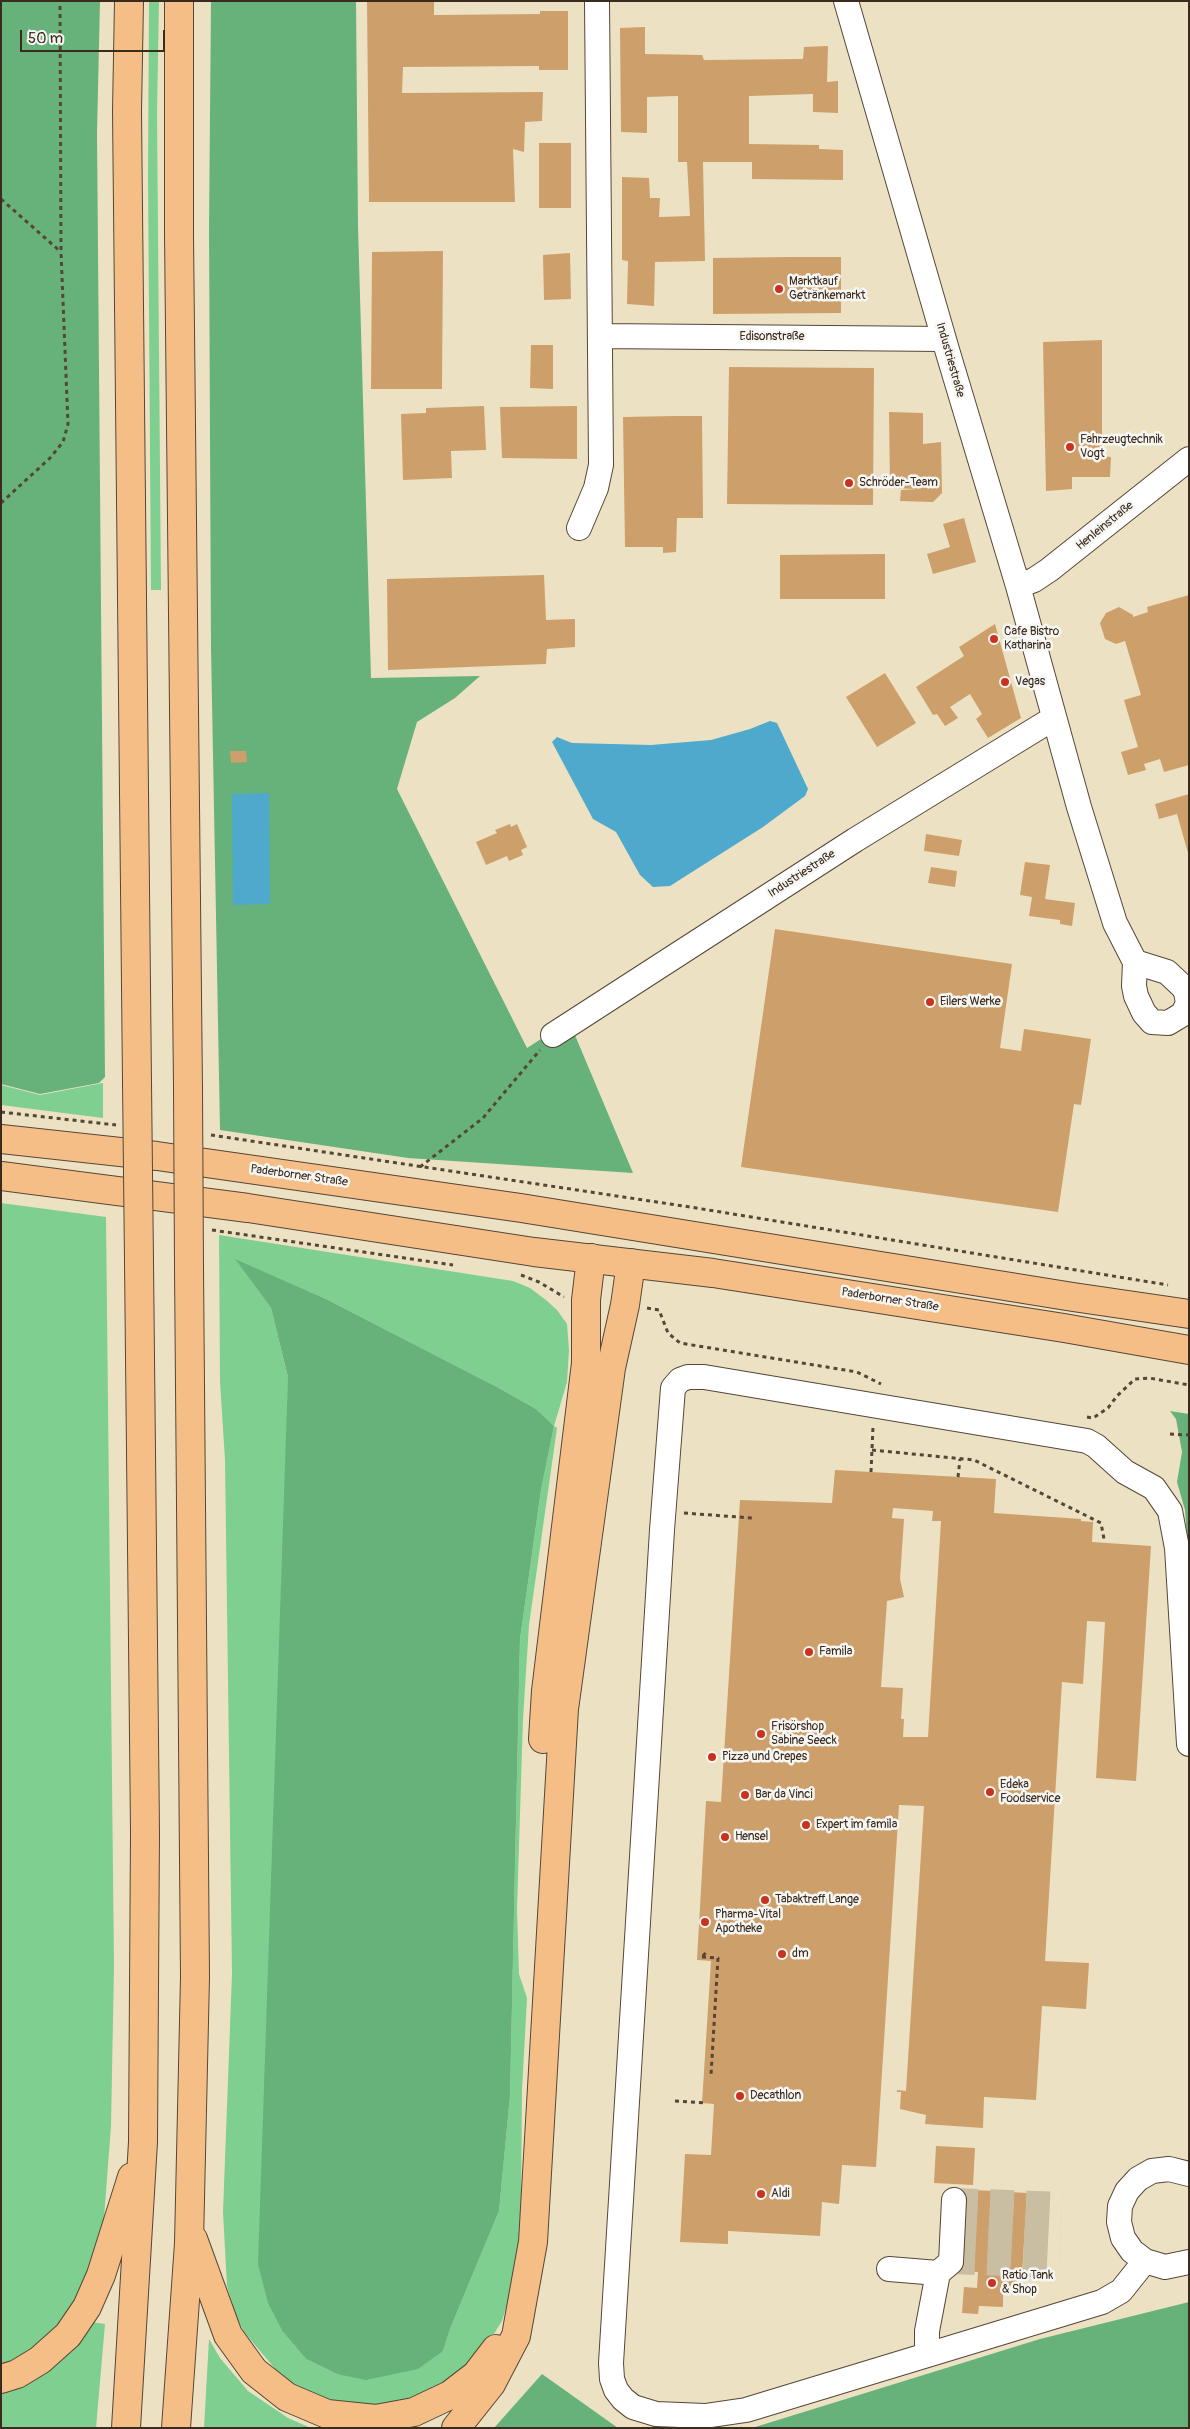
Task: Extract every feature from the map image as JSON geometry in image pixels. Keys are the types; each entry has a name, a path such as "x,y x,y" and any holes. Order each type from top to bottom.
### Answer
{"main road":[{"path":"126,2428 143,2142 145,1822 127,121 129,1"},
{"path":"176,2428 189,2228 195,1977 178,197 179,1"},
{"name":"Paderborner Straße","path":"1,1139 157,1156 637,1225 1073,1297 1189,1314"},
{"name":"Paderborner Straße","path":"1,1176 248,1208 534,1252 631,1263 926,1306 1189,1350"},
{"path":"546,2023 539,1812 543,1737 546,1691 586,1363 586,1300 595,1219"},
{"path":"456,2428 491,2384 516,2336 533,2242 564,1709 611,1368 625,1305 637,1225"},
{"path":"1,2379 17,2374 40,2360 68,2335 87,2307 101,2275 143,2142"},
{"path":"189,2228 228,2335 260,2376 287,2397 327,2414 376,2419 414,2412 450,2395 476,2374 499,2345 522,2302"}],"street":[{"path":"579,528 596,488 601,465 597,1"},
{"name":"Industriestraße","path":"846,1 943,339 1018,586 1054,718 1109,905 1120,936 1135,962"},
{"name":"Edisonstraße","path":"600,336 943,339"},
{"name":"Henleinstraße","path":"1018,586 1034,580 1049,570 1189,460"},
{"name":"Industriestraße","path":"553,1035 855,840 1054,718"},
{"path":"1145,2261 1121,2291 1102,2302 746,2410 705,2416 656,2414 633,2407 623,2399 612,2379 611,2363 663,1512 673,1388 680,1380 688,1377 704,1377 1087,1441 1105,1452 1125,1472 1154,1488 1170,1511 1176,1548 1189,1744"},
{"path":"1188,2170 1169,2168 1152,2171 1138,2179 1127,2191 1120,2206 1119,2222 1123,2238 1132,2251 1145,2261 1165,2267 1189,2262"},
{"path":"931,2353 927,2344 927,2331 938,2273 951,2262 954,2200"},
{"path":"889,2270 938,2273"}],"path":[{"path":"1,502 50,458 62,442 68,424 61,252 60,1"},
{"path":"1,199 61,252"},
{"path":"420,1167 483,1118 553,1035"},
{"path":"210,1230 454,1265"},
{"path":"513,1274 539,1282 564,1297"},
{"path":"659,1310 668,1333 680,1343 857,1372 883,1385"},
{"path":"1083,1417 1093,1418 1108,1408 1117,1396 1135,1380 1149,1378 1189,1385"},
{"path":"1170,1434 1189,1435"},
{"path":"872,1450 974,1460 982,1463 1101,1523 1104,1539"},
{"path":"958,1477 960,1459"},
{"path":"663,1512 752,1518"},
{"path":"707,1951 702,1957 718,1958 711,2075"},
{"path":"675,2102 706,2103"}],"green space":[{"path":"1,1 100,1 97,133 105,1077 99,1083 40,1094 1,1084"},
{"path":"149,1 159,1 157,113 161,590 151,590 148,175"},
{"path":"211,1 356,1 358,226 371,678 480,676 455,698 417,722 397,789 527,1048 569,1021 633,1173 408,1158 220,1130 211,648 209,228"},
{"path":"103,1083 103,1118 1,1105 1,1085 40,1095"},
{"path":"1,1203 106,1217 114,1966 111,2126 104,2218 98,2251 73,2310 35,2349 1,2367"},
{"path":"219,1235 513,1281 530,1288 546,1300 557,1310 567,1324 569,1350 567,1382 554,1426 557,1428 529,1625 523,1719 517,1909 519,1974 527,1998 522,2090 521,2200 517,2270 502,2321 480,2356 434,2392 394,2406 336,2405 288,2384 244,2332 236,2316 227,2286 223,2212 232,1974 225,1460 220,1382","holes":["236,1260 326,1299 536,1409 554,1426 541,1490 520,1639 510,2096 499,2211 450,2329 443,2351 337,2374 306,2359 283,2332 288,1377 271,1308"]},
{"path":"235,1259 326,1299 497,1387 536,1409 554,1426 541,1490 520,1639 510,2096 499,2211 450,2329 443,2351 418,2369 366,2380 337,2374 306,2359 283,2332 268,2303 258,2264 288,1377 271,1308"},
{"path":"1170,1411 1189,1414 1189,1565 1185,1510 1177,1482 1182,1452 1176,1419"},
{"path":"1189,2302 1189,2428 752,2428 1040,2339"},
{"path":"92,2322 105,2324 96,2428 1,2428 1,2391"},
{"path":"209,2339 220,2358 248,2391 288,2418 311,2428 204,2428"},
{"path":"542,2374 618,2428 494,2428"}],"water":[{"path":"770,721 777,723 808,789 805,796 763,827 670,886 653,887 640,875 616,832 593,819 552,742 557,737 572,743 651,745 711,740"},
{"path":"269,793 270,904 233,905 232,794"}],"building":[{"path":"367,1 434,1 434,15 540,14 540,11 568,11 568,70 539,70 539,66 403,67 402,93 543,92 542,121 525,122 524,152 513,149 515,202 369,202"},
{"path":"645,27 645,54 702,55 704,60 803,59 804,47 828,46 827,82 838,81 838,113 813,112 813,94 749,96 749,144 819,145 819,149 843,150 843,180 752,179 752,162 703,162 705,261 655,262 654,306 627,304 628,261 622,260 622,177 649,178 650,198 660,198 659,217 690,216 687,162 678,162 678,96 647,97 647,133 621,132 620,28"},
{"path":"539,143 571,143 571,208 539,208"},
{"path":"443,251 442,389 371,389 372,252"},
{"path":"570,253 571,299 544,300 543,255"},
{"path":"841,257 841,313 713,314 713,258"},
{"path":"1102,340 1102,456 1111,457 1110,477 1072,477 1072,489 1046,491 1043,342"},
{"path":"531,345 553,345 553,389 530,388"},
{"path":"729,367 874,368 873,505 727,504"},
{"path":"484,406 486,450 451,451 452,478 403,480 401,414 426,413 426,408"},
{"path":"577,406 577,459 502,458 500,407"},
{"path":"889,412 923,413 923,444 941,442 942,493 933,502 900,501 901,490 918,489 890,488"},
{"path":"702,416 703,518 677,518 676,552 663,553 663,547 625,547 623,417"},
{"path":"964,518 976,562 933,574 927,554 950,547 943,524"},
{"path":"885,554 885,599 780,599 780,555"},
{"path":"544,575 546,620 575,619 575,647 547,649 546,664 388,670 387,579"},
{"path":"1189,595 1189,765 1164,772 1160,759 1144,764 1146,770 1128,775 1121,752 1138,747 1124,700 1141,695 1125,641 1116,644 1105,639 1100,623 1106,613 1119,607 1133,615 1133,617 1148,612 1147,607"},
{"path":"995,624 1021,718 988,738 976,719 982,714 970,694 950,707 958,718 945,726 937,714 933,715 916,687 964,656 959,647"},
{"path":"885,673 916,723 877,747 846,697"},
{"path":"230,751 246,751 247,762 231,763"},
{"path":"1189,794 1188,853 1177,814 1159,819 1155,804"},
{"path":"510,824 511,827 517,824 527,847 521,850 523,855 509,861 507,856 486,865 476,842 497,833 495,830"},
{"path":"926,834 962,840 959,856 924,851"},
{"path":"1025,862 1050,865 1045,899 1075,903 1072,926 1060,924 1060,920 1029,916 1032,897 1020,895"},
{"path":"931,867 957,871 955,887 928,883"},
{"path":"775,929 1012,964 1000,1048 1021,1051 1024,1029 1091,1039 1081,1105 1074,1104 1058,1212 741,1167"},
{"path":"835,1470 996,1479 994,1513 1081,1519 1081,1521 1093,1522 1092,1542 1151,1546 1136,1781 1096,1778 1105,1622 1087,1621 1083,1684 1062,1682 1045,1961 1089,1963 1086,2009 1042,2006 1036,2100 984,2097 983,2128 925,2124 926,2115 900,2109 901,2092 897,2092 897,2090 906,2091 924,1806 899,1805 876,2167 842,2165 839,2204 822,2202 820,2236 728,2231 728,2244 680,2242 685,2154 711,2155 714,2104 702,2103 711,1961 697,1960 706,1801 721,1802 740,1500 832,1503","holes":["893,1508 933,1511 932,1521 941,1521 928,1737 903,1737 904,1719 901,1719 903,1688 881,1687 887,1601 904,1597 900,1579 904,1519 892,1518"]},
{"path":"936,2146 975,2148 973,2185 934,2183"},
{"path":"974,2190 1027,2193 1022,2275 1005,2274 1005,2277 1020,2278 1019,2294 1003,2293 1003,2307 979,2306 978,2314 962,2313 964,2287 977,2288 978,2272 969,2272"}],"tunnel":[{"path":"954,2200 1062,2204"},
{"path":"953,2220 1061,2225"},
{"path":"952,2240 1060,2245"},
{"path":"951,2262 1059,2266"}],"place":[{"name":"Marktkauf Getränkemarkt","path":"779,289"},
{"name":"Fahrzeugtechnik Vogt","path":"1070,447"},
{"name":"Schröder-Team","path":"849,483"},
{"name":"Cafe Bistro Katharina","path":"994,639"},
{"name":"Vegas","path":"1005,682"},
{"name":"Eilers Werke","path":"930,1002"},
{"name":"Famila","path":"809,1652"},
{"name":"Frisörshop Sabine Seeck","path":"761,1734"},
{"name":"Pizza und Crepes","path":"712,1757"},
{"name":"Edeka Foodservice","path":"990,1792"},
{"name":"Bar da Vinci","path":"745,1795"},
{"name":"Expert im famila","path":"806,1825"},
{"name":"Hensel","path":"725,1837"},
{"name":"Tabaktreff Lange","path":"765,1900"},
{"name":"Pharma-Vital Apotheke","path":"705,1922"},
{"name":"dm","path":"782,1954"},
{"name":"Decathlon","path":"740,2096"},
{"name":"Aldi","path":"761,2194"},
{"name":"Ratio Tank & Shop","path":"992,2283"}]}
